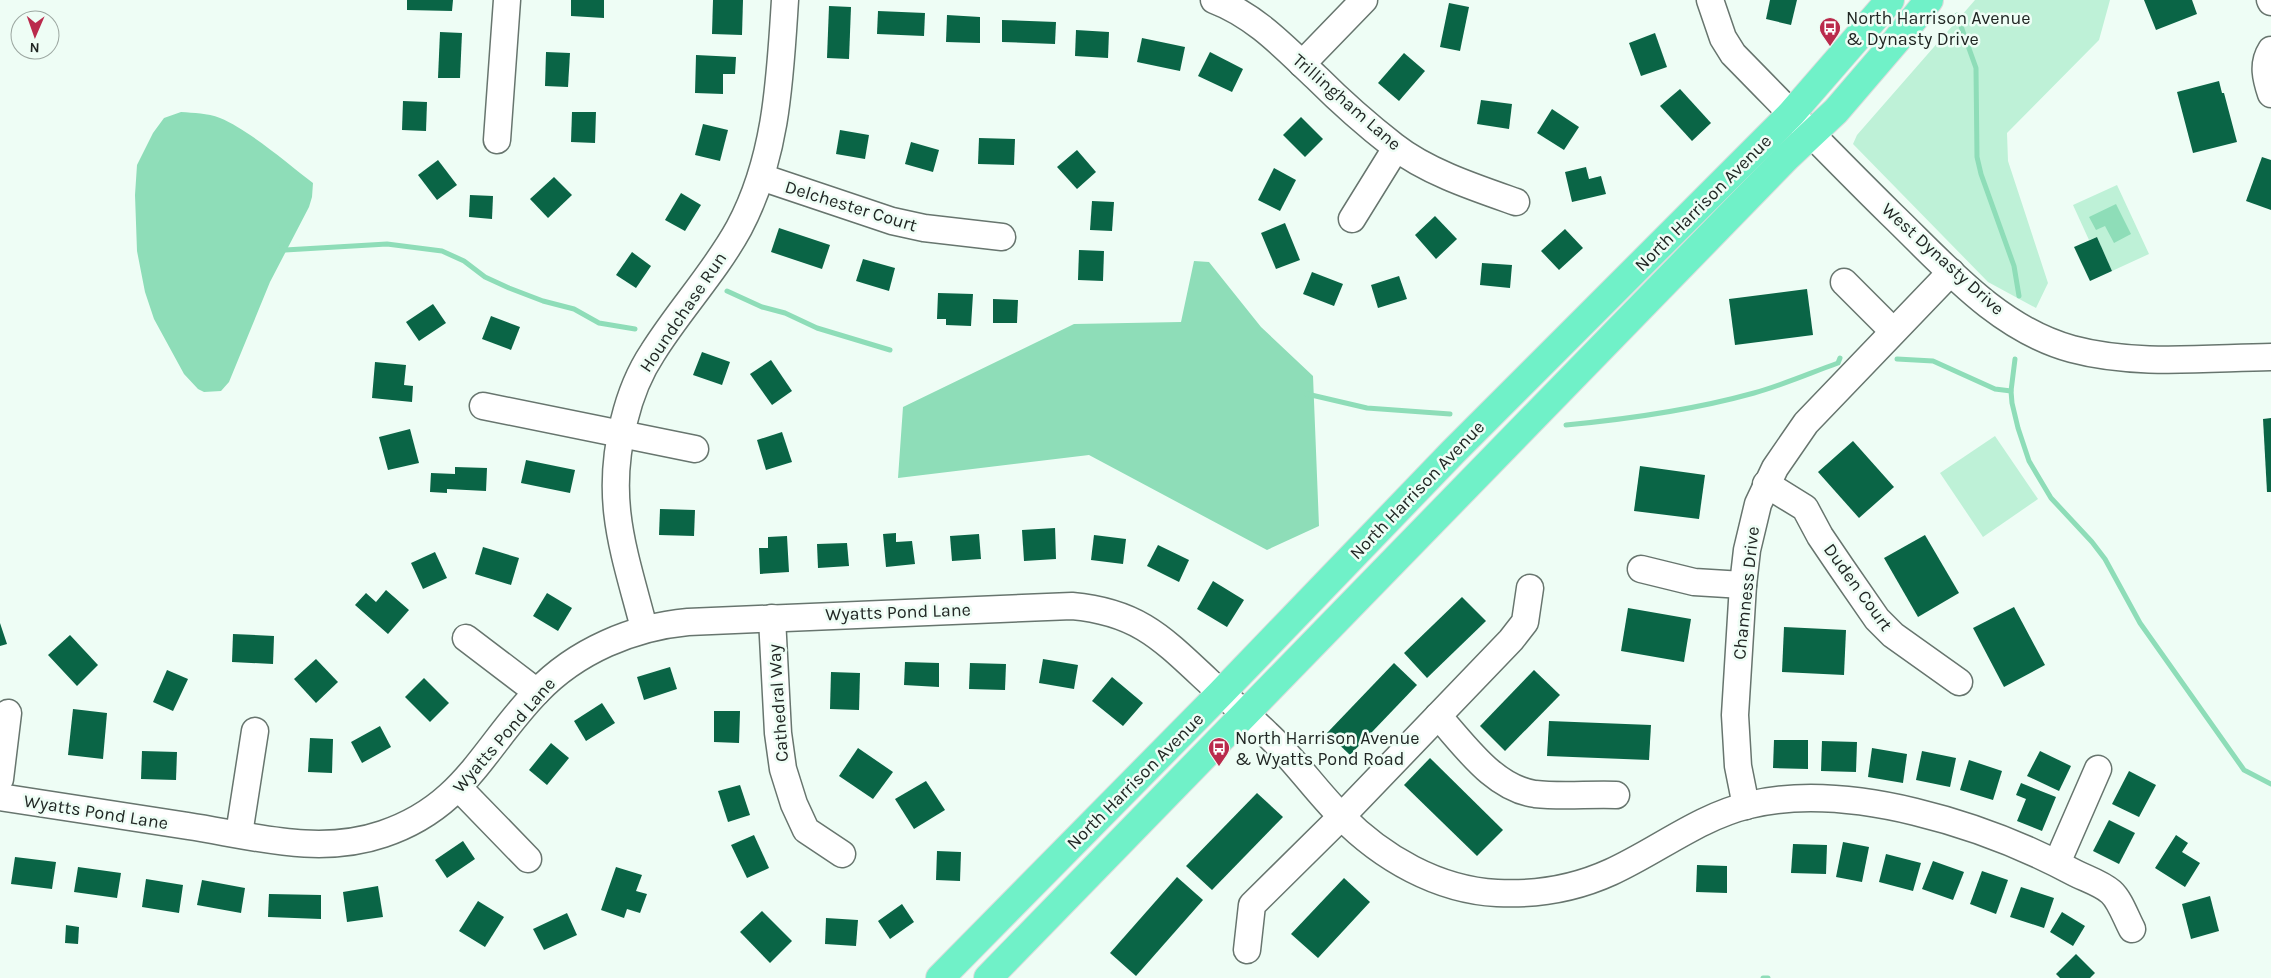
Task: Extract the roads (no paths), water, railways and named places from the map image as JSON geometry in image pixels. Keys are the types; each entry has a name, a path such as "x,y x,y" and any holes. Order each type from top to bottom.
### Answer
{"main road":[{"name":"North Harrison Avenue","path":"940,978 1221,693 1453,452 1791,114 1890,0"},
{"name":"North Harrison Avenue","path":"988,978 1774,170 1812,135 1848,97 1929,0"}],"street":[{"path":"497,140 507,0"},
{"name":"Houndchase Run","path":"644,628 617,520 614,480 620,434 629,399 639,374 740,227 760,178 776,113 784,0"},
{"name":"Trillingham Lane","path":"1214,0 1245,15 1265,30 1338,99 1396,148 1446,176 1516,202"},
{"path":"1302,64 1364,0"},
{"name":"West Dynasty Drive","path":"1710,0 1723,38 1733,54 1951,272 2013,322 2031,333 2071,349 2094,354 2127,358 2271,357"},
{"path":"2271,50 2265,63 2271,94"},
{"path":"1352,219 1396,148"},
{"name":"Delchester Court","path":"760,178 892,221 924,228 1002,237"},
{"name":"Chamness Drive","path":"1746,806 1738,766 1735,734 1743,585 1752,523 1766,484 1784,453 1806,423 1951,272"},
{"path":"1844,282 1893,331"},
{"path":"483,406 695,449"},
{"name":"Duden Court","path":"1766,484 1805,508 1836,560 1877,619 1925,660 1959,682"},
{"path":"1640,570 1694,582 1743,585"},
{"path":"1247,950 1252,905 1341,817 1511,640 1525,622 1530,588"},
{"name":"Wyatts Pond Lane","path":"0,797 310,845 333,845 358,841 402,827 424,816 443,803 459,788 537,692 560,671 585,655 644,628 688,622 772,618 1045,606 1094,608 1131,620 1165,640 1268,734 1341,817 1382,850 1404,865 1424,875 1473,890 1523,893 1559,888 1588,881 1612,871 1714,817 1746,806 1777,800 1843,798 1882,805 1952,823 2006,841 2057,863 2112,892 2132,929"},
{"name":"Cathedral Way","path":"772,618 778,733 783,769 794,804 806,830 842,854"},
{"path":"466,638 537,692"},
{"path":"0,779 8,713"},
{"path":"1438,716 1497,777 1517,789 1535,794 1616,795"},
{"path":"239,834 255,731"},
{"path":"2057,863 2098,769"},
{"path":"459,788 528,859"}],"waterway":[{"path":"1957,15 1976,68 1977,157 1981,174 2014,266 2019,296"},
{"path":"282,247 285,250 387,244 442,251 464,261 485,277 509,288 543,301 574,309 599,323 635,329"},
{"path":"727,291 762,307 785,313 817,328 890,350"},
{"path":"1566,425 1661,413 1731,399 1796,379 1838,363 1840,358"},
{"path":"1897,359 1933,361 1995,389 2011,391"},
{"path":"2015,359 2011,391 2018,428 2029,461 2051,498 2092,542 2105,559 2140,623 2244,770 2271,784"},
{"path":"1307,394 1367,408 1450,414"},
{"path":"1763,978 1768,978"}],"place":[{"name":"North Harrison Avenue & Dynasty Drive","path":"1830,47"},
{"name":"North Harrison Avenue & Wyatts Pond Road","path":"1219,767"}]}
